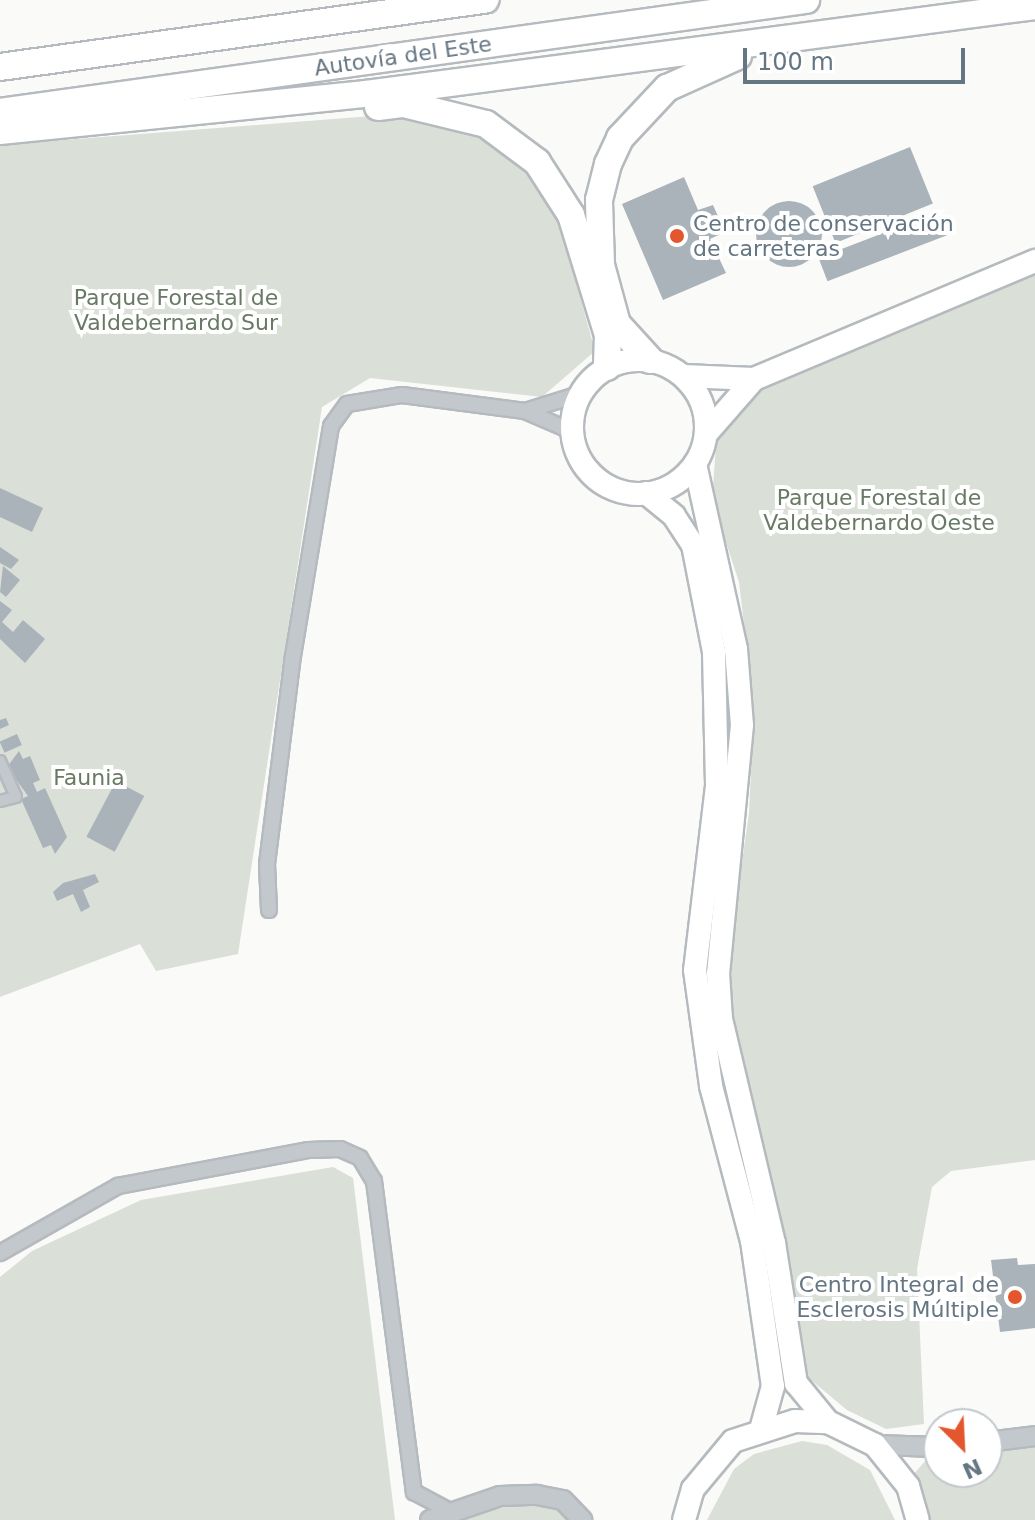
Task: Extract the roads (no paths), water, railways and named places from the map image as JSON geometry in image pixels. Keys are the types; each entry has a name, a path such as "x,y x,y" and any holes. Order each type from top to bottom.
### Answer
{"highway":[{"path":"304,20 364,0"},
{"name":"Autovía del Este","path":"0,67 304,20 485,0"},
{"name":"Autovía del Este","path":"0,112 806,0"},
{"path":"0,131 140,118 788,41 1035,6"},
{"path":"650,360 617,324 601,265 599,200 608,164 620,138 667,88 700,68 788,41"},
{"path":"140,118 249,119 404,104 486,124 513,139 558,187 608,335 607,367"}],"main road":[{"path":"998,275 1035,251"},
{"path":"762,1426 773,1386 752,1241 711,1086 695,970 717,786 714,652 693,545 674,516 646,493 595,478 571,431 580,394 607,367 650,360 684,376 754,379 1035,261"},
{"path":"684,376 702,402 706,434"},
{"path":"646,493 674,484 695,464 706,434 754,379"},
{"path":"695,464 736,649 742,725 718,973 721,1019 774,1243 796,1383 828,1422 875,1445 908,1486 918,1520"},
{"path":"684,1520 710,1462 762,1426 828,1422"}],"street":[{"path":"525,411 580,394"},
{"path":"269,910 267,864 292,662 331,426 347,404 369,395 525,411 571,431"},
{"path":"0,761 16,797 0,801"},
{"path":"0,1253 118,1186 308,1150 340,1149 360,1158 374,1181 414,1492 446,1509"},
{"path":"1003,1440 1035,1436"},
{"path":"875,1445 923,1446"},
{"path":"430,1520 446,1509 537,1495 563,1500 582,1520"}],"place":[{"name":"Centro de conservación de carreteras","path":"677,236"},
{"name":"Centro Integral de Esclerosis Múltiple","path":"1015,1297"}],"park label":[{"name":"Parque Forestal de Valdebernardo Sur","path":"176,310"},
{"name":"Parque Forestal de Valdebernardo Oeste","path":"879,510"},
{"name":"Faunia","path":"89,778"}]}
